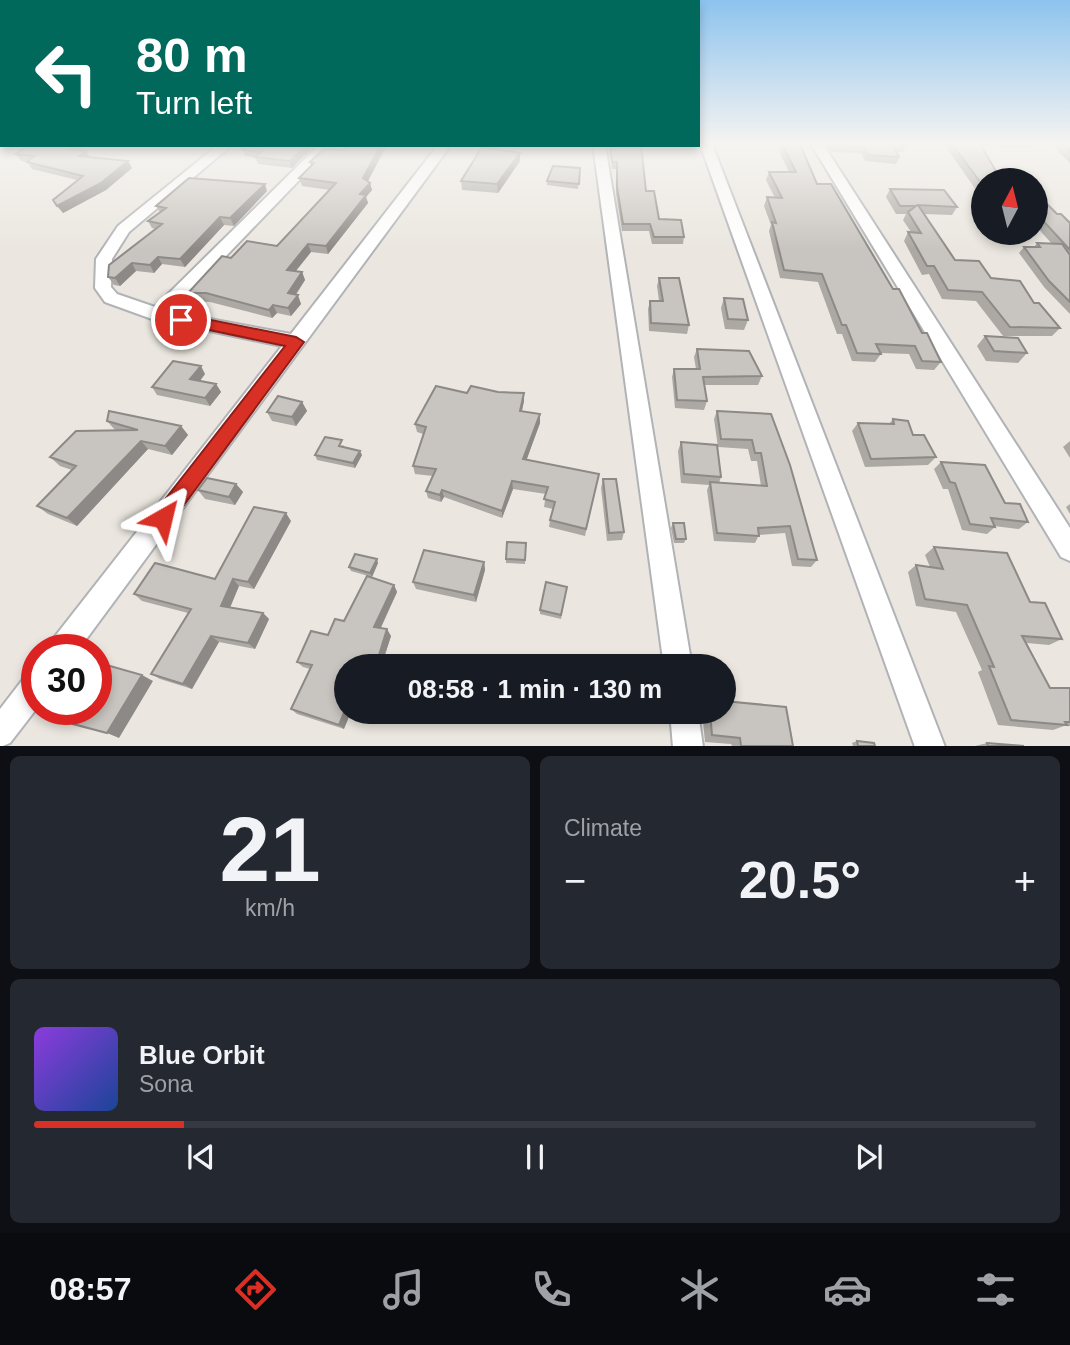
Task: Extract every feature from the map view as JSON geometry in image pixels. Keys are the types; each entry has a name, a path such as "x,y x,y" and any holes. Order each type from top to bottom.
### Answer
{"street":[{"path":"185,179 123,229 104,259 103,288 111,298 158,315 296,342"},
{"path":"158,315 293,179"},
{"path":"74,634 419,179"},
{"path":"604,179 676,654"},
{"path":"719,179 930,746"},
{"path":"839,179 1070,549"},
{"path":"0,733 21,705"},
{"path":"685,724 688,746"}],"building":[{"path":"79,179 106,179 57,206 53,200"},
{"path":"188,179 265,184 230,218 220,217 180,259 158,257 150,265 132,263 115,278 108,277 109,265 162,224 148,221 166,208 156,206"},
{"path":"305,179 364,179 370,183 360,194 366,195 326,246 308,244 287,270 302,272 288,293 298,295 288,308 273,305 269,310 206,293 188,293 222,256 231,258 247,241 277,246 336,183"},
{"path":"462,179 501,179 497,184 461,181"},
{"path":"548,179 579,179 579,184 547,181"},
{"path":"617,179 645,179 646,191 654,191 659,219 681,220 684,237 654,237 650,224 623,224"},
{"path":"772,179 815,179 817,184 831,184 893,289 899,289 922,333 927,333 941,362 922,361 915,346 876,344 881,354 857,353 846,325 842,325 822,274 784,270 772,222 776,223 767,197 782,198"},
{"path":"890,189 944,190 957,207 918,205 955,260 979,261 991,278 1020,281 1034,303 1039,303 1060,328 1010,327 982,292 948,290 934,266 927,266 908,232 921,233 908,212 916,206 900,206"},
{"path":"1048,205 1070,223 1070,250 1048,226"},
{"path":"1062,244 1070,255 1070,302 1049,281 1024,247 1040,247 1038,245"},
{"path":"659,278 679,278 689,325 651,323 650,301 663,301"},
{"path":"724,298 743,299 748,320 728,319"},
{"path":"985,336 1018,338 1027,353 994,351"},
{"path":"697,349 749,351 762,376 703,377 707,401 677,400 674,369 700,369"},
{"path":"173,361 201,366 190,379 216,384 205,398 152,387"},
{"path":"436,386 467,393 471,386 498,392 524,393 520,411 540,414 523,459 599,474 586,529 550,520 555,502 544,499 548,487 512,481 502,511 442,490 440,495 426,491 436,469 413,466 426,427 415,424"},
{"path":"278,396 302,402 292,417 267,412"},
{"path":"109,411 181,426 165,446 141,441 67,518 37,506 76,466 50,457 76,431 138,430 107,421"},
{"path":"717,411 771,414 790,465 817,560 798,559 790,526 758,528 759,536 717,533 710,482 767,486 761,453 755,453 752,440 721,439"},
{"path":"893,419 908,421 913,435 924,435 936,457 871,459 858,423 894,424"},
{"path":"325,437 342,440 339,446 360,451 353,463 315,455"},
{"path":"681,442 717,445 721,477 684,474"},
{"path":"941,462 985,465 1005,503 1020,504 1028,522 991,518 995,527 970,524 955,483 950,482"},
{"path":"207,478 236,484 229,497 198,490"},
{"path":"603,479 616,479 624,532 609,533"},
{"path":"254,507 286,513 248,582 233,579 221,606 263,613 248,643 211,636 183,684 151,674 191,609 134,594 155,563 215,579"},
{"path":"673,523 684,523 686,539 676,539"},
{"path":"507,542 526,543 525,560 506,559"},
{"path":"934,547 1007,553 1030,602 1045,603 1062,639 1022,636 1050,688 1070,688 1070,722 1065,722 1067,725 1011,720 989,666 994,667 967,605 925,599 916,565 943,569"},
{"path":"424,550 484,562 474,595 413,582"},
{"path":"355,554 377,559 370,573 349,567"},
{"path":"367,576 394,585 374,627 387,629 379,654 334,654 334,723 291,709 312,665 297,662 311,631 328,635 335,619 344,621"},
{"path":"546,582 567,587 561,615 540,610"},
{"path":"112,667 142,675 112,725"},
{"path":"736,702 786,707 793,746 741,746 740,738 712,735 711,724 736,724"},
{"path":"77,725 112,725 107,733"},
{"path":"857,741 874,743 875,746 858,746"},
{"path":"987,743 1024,746 988,746"}],"route":[{"path":"163,518 296,342 181,320"}]}
